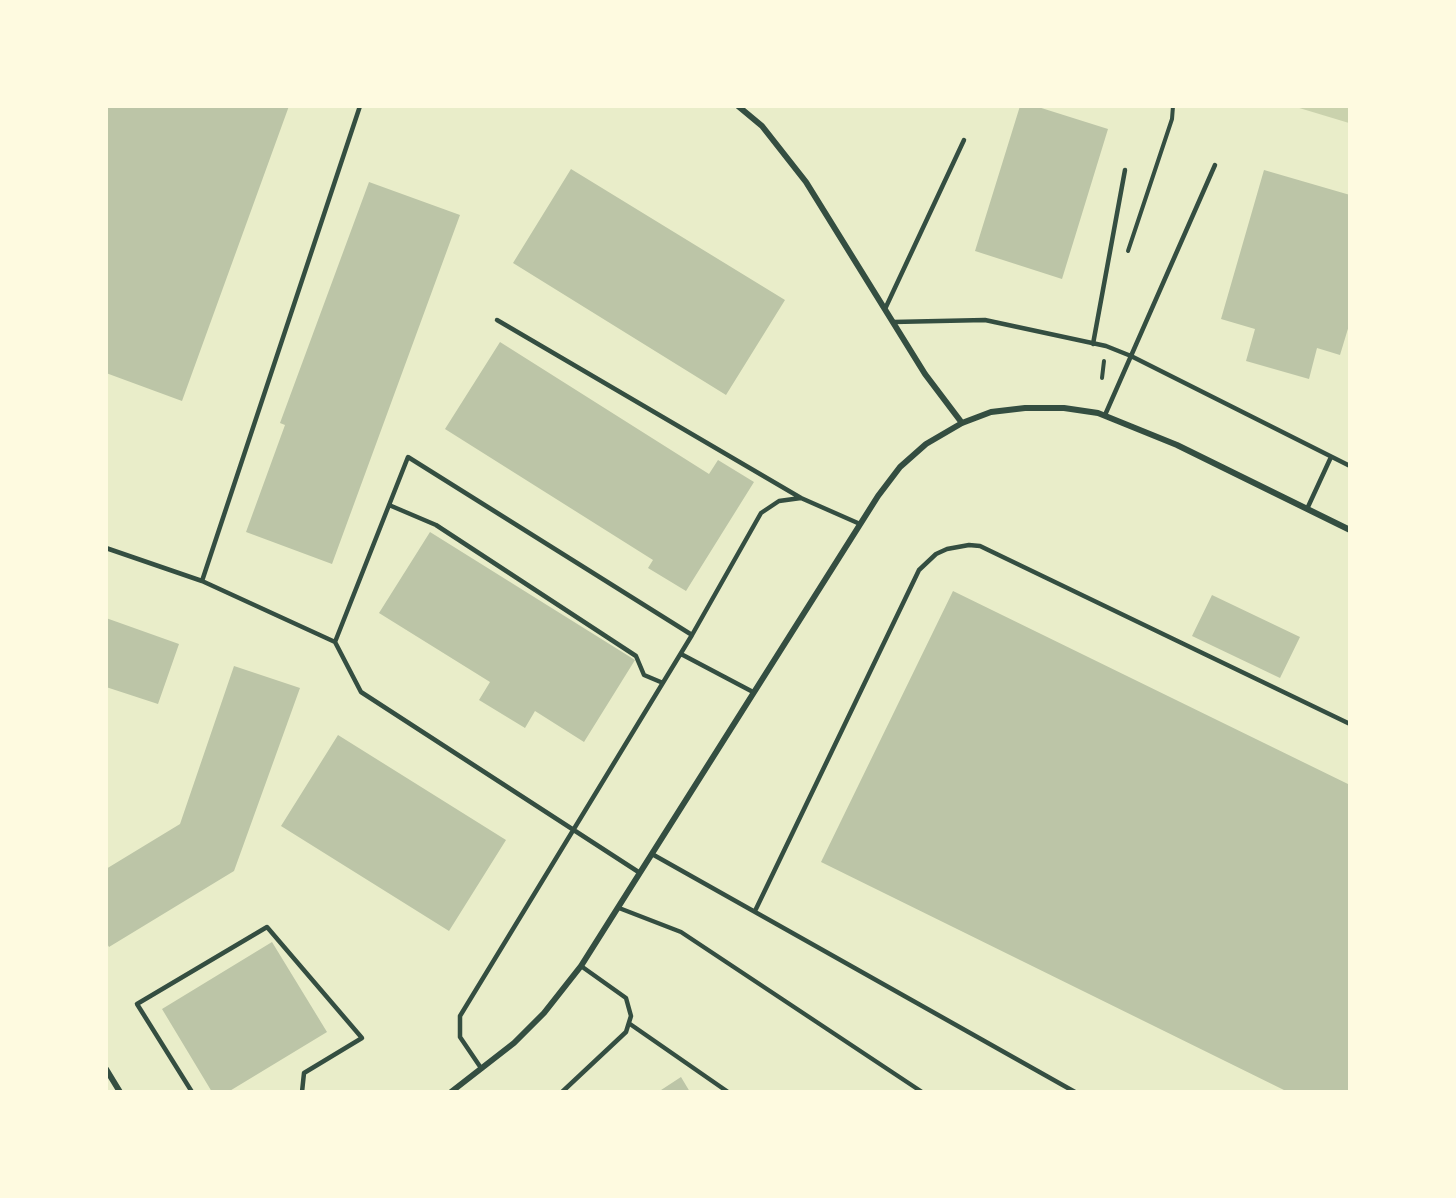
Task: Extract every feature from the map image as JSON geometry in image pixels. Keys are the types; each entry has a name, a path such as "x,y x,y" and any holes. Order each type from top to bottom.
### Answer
{"street":[{"path":"738,106 762,126 786,153 925,374 962,423"},
{"path":"451,1092 514,1043 543,1013 581,966 620,908 860,524 900,467 926,444 962,423 991,412 1025,408 1064,408 1105,415 1177,445 1350,530"},
{"path":"106,1069 120,1092"}],"lane":[{"path":"202,581 360,106"},
{"path":"885,309 964,140"},
{"path":"1105,415 1215,165"},
{"path":"1093,344 1125,170"},
{"path":"496,320 801,498 860,524"},
{"path":"893,322 985,320 1106,346 1131,356 1350,466"},
{"path":"335,642 408,457 692,635"},
{"path":"1307,509 1331,457"},
{"path":"481,1068 460,1037 460,1016 681,654 761,513 779,501 801,498"},
{"path":"389,505 446,532 636,656 644,675 663,683"},
{"path":"755,911 919,570 932,557 947,549 969,545 980,546 1350,724"},
{"path":"106,548 202,581 335,642 361,692 640,873"},
{"path":"681,654 753,692"},
{"path":"652,854 1075,1092"},
{"path":"620,908 681,932 922,1092"},
{"path":"192,1092 137,1004 267,927 362,1038 304,1073 302,1092"},
{"path":"562,1092 626,1032 630,1024 630,1006 626,998 581,966"},
{"path":"630,1024 728,1092"}],"path":[{"path":"1127,254 1172,119 1173,106"},
{"path":"1102,379 1106,346"}],"green space":[{"path":"1296,107 1349,107 1349,123"}],"building":[{"path":"106,106 289,106 182,401 106,373"},
{"path":"1020,106 1035,106 1108,129 1062,279 975,251"},
{"path":"571,169 785,300 726,395 513,263"},
{"path":"1264,170 1350,195 1350,322 1340,355 1317,348 1309,379 1246,361 1255,329 1221,319"},
{"path":"369,182 460,215 332,564 246,532 285,425 280,423"},
{"path":"500,342 709,474 718,460 754,482 686,591 648,568 653,560 445,429"},
{"path":"430,532 635,660 584,742 535,711 525,728 479,700 490,682 379,613"},
{"path":"953,591 1350,785 1350,1092 1288,1092 821,862"},
{"path":"1212,595 1300,637 1280,678 1192,636"},
{"path":"106,618 179,644 158,704 106,687"},
{"path":"234,666 300,688 234,871 109,947 106,942 106,869 180,824"},
{"path":"338,735 506,840 449,931 281,826"},
{"path":"272,942 327,1032 228,1092 212,1092 162,1009"},
{"path":"681,1077 690,1092 658,1092"}]}
